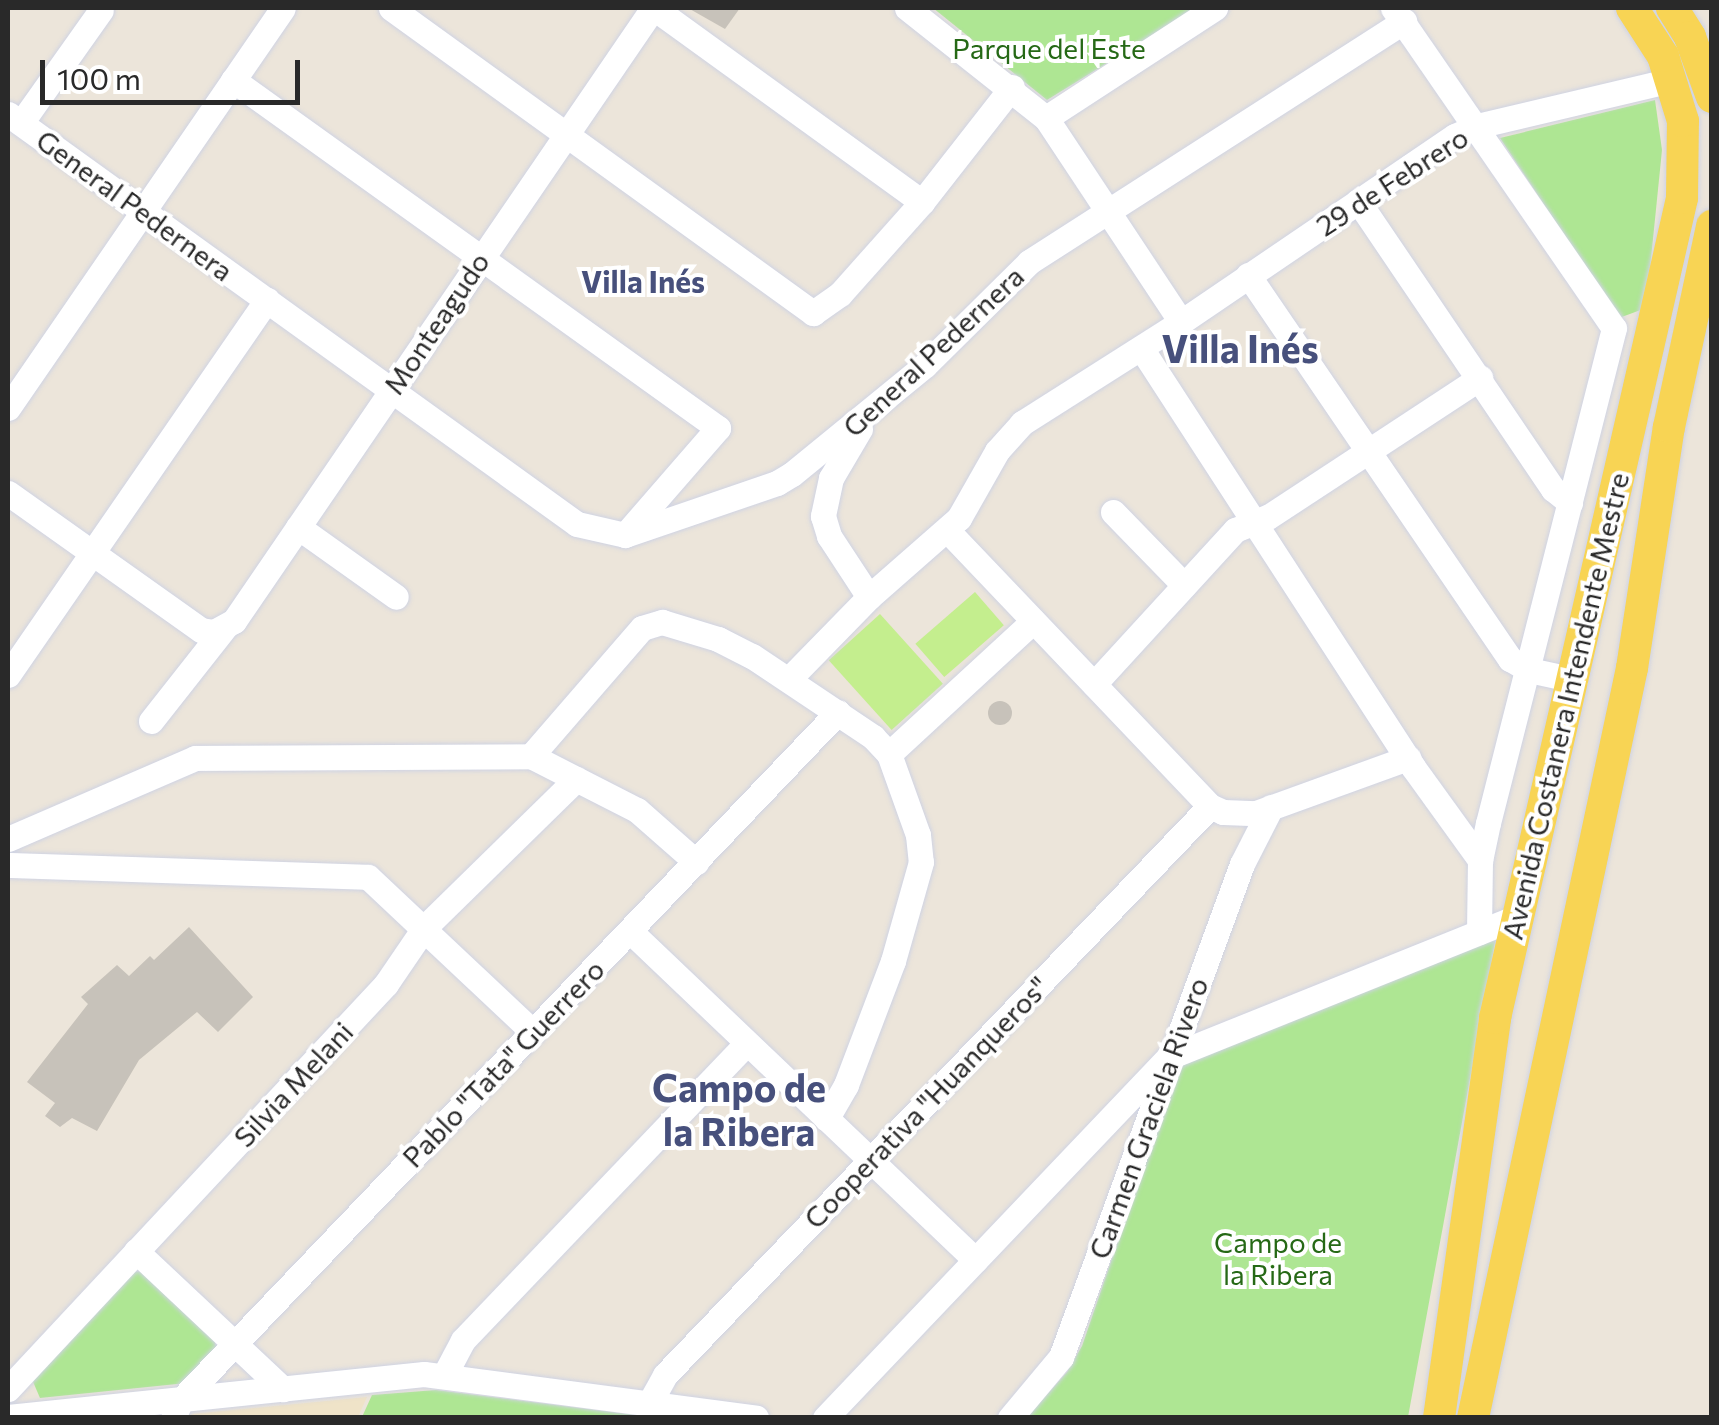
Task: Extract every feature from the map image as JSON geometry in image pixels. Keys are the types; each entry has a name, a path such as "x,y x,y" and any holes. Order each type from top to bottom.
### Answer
{"main road":[{"name":"Avenida Costanera Intendente Mestre","path":"1439,1418 1494,1018 1682,198 1685,140 1672,80 1651,34 1632,8"},
{"path":"1672,8 1690,36 1712,97"},
{"name":"Avenida Costanera Intendente Mestre","path":"1473,1418 1632,668 1670,426 1712,226"},
{"path":"1576,673 1603,651 1624,658 1632,668"},
{"path":"1484,1109 1502,1126 1514,1128 1536,1119"}],"street":[{"path":"8,408 283,8"},
{"path":"390,8 813,312 840,294 922,202 1012,87"},
{"path":"654,8 922,202"},
{"name":"Monteagudo","path":"151,721 298,526 654,8"},
{"path":"907,8 1012,87 1046,118 1181,322"},
{"path":"1046,118 1215,8"},
{"path":"14,118 101,10"},
{"path":"1398,14 1614,328 1488,823 1480,860 1479,932"},
{"name":"General Pedernera","path":"14,118 577,524 625,535 777,483 868,414 1015,274 1398,14"},
{"path":"233,80 718,428 625,535"},
{"name":"29 de Febrero","path":"1141,348 1476,126 1672,80"},
{"path":"1358,201 1553,489 1570,504"},
{"path":"1248,276 1506,654 1529,670 1576,673"},
{"path":"8,675 267,300"},
{"path":"789,680 869,597 959,518 1008,436 1141,348 1408,758 1480,860"},
{"path":"1094,684 1234,530 1370,452 1480,378"},
{"path":"868,414 836,467 823,516 829,536 869,597"},
{"path":"8,493 201,630 220,630"},
{"path":"1113,512 1184,586"},
{"path":"298,526 396,597"},
{"path":"946,530 1238,830 1247,852"},
{"path":"888,754 1032,621"},
{"path":"531,756 642,628 655,623 677,625 735,646 838,712 888,754 918,836 921,862 893,962 846,1084 826,1119"},
{"name":"Pablo \"Tata\" Guerrero","path":"177,1409 234,1344 838,712"},
{"path":"8,839 195,758 531,756 651,819 696,862"},
{"path":"1216,809 1244,815 1408,758"},
{"name":"Silvia Melani","path":"8,1389 386,984 424,928 576,779"},
{"name":"Carmen Graciela Rivero","path":"1010,1418 1061,1356 1247,852 1271,807"},
{"name":"Cooperativa \"Huanqueros\"","path":"650,1404 665,1375 870,1160 1216,809"},
{"path":"1456,830 1475,832 1488,823"},
{"path":"8,865 368,877 534,1032"},
{"path":"825,1418 1169,1057 1517,917"},
{"path":"630,931 976,1260"},
{"path":"445,1374 463,1340 746,1044"},
{"path":"1109,1117 1131,1116 1143,1129"},
{"path":"136,1251 283,1389"},
{"path":"8,1416 177,1409 283,1389 445,1374 756,1418"}],"shaded area":[{"path":"367,1397 358,1417 190,1417 191,1414"}],"green space":[{"name":"Parque del Este","path":"933,8 1196,8 1047,100"},
{"path":"1655,100 1662,150 1646,308 1619,318 1500,138"},
{"path":"975,592 1004,625 944,677 915,644"},
{"path":"880,614 943,684 892,730 829,660"},
{"name":"Campo de la Ribera","path":"1496,937 1408,1417 1026,1418 1067,1372 1082,1346 1179,1063"},
{"path":"143,1271 214,1338 217,1351 187,1383 40,1398 31,1377 131,1272"},
{"path":"436,1390 651,1417 362,1417 372,1395"}],"building":[{"path":"688,8 740,8 725,29"},
{"path":"1000,701 1012,713 1000,725 988,713"},
{"path":"189,927 253,997 218,1032 197,1012 139,1060 97,1131 72,1118 60,1127 45,1116 55,1103 27,1082 88,1004 81,997 117,965 129,976 150,956 154,960"}],"district":[{"name":"Villa Inés","path":"643,281"},
{"name":"Villa Inés","path":"1240,348"},
{"name":"Campo de la Ribera","path":"739,1109"}]}
